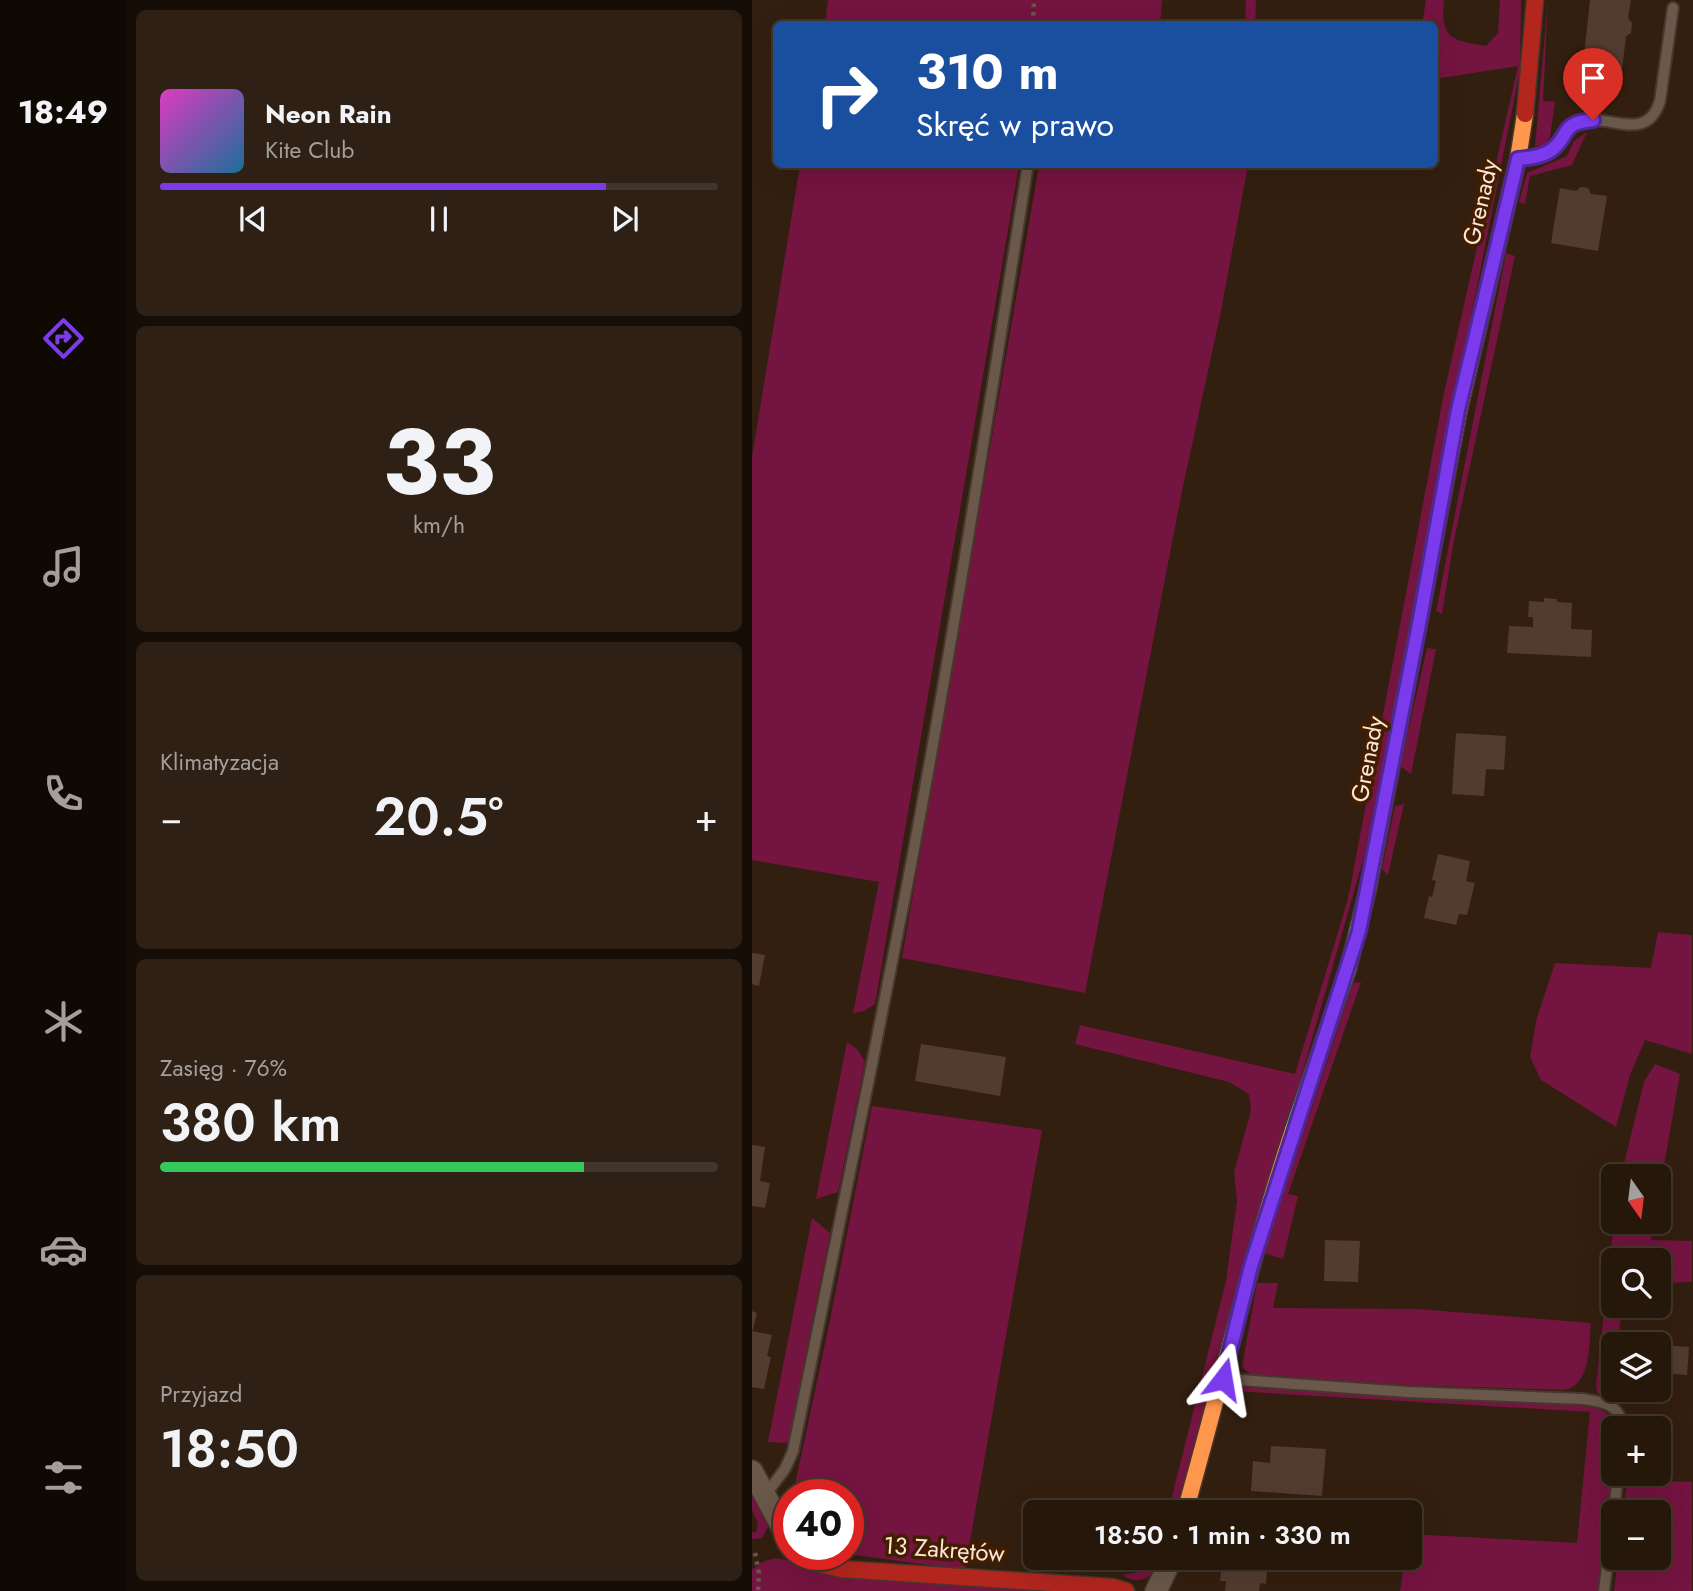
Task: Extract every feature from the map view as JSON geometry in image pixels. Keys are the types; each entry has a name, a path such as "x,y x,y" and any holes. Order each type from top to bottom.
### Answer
{"street":[{"name":"Grenady","path":"1188,1500 1223,1379 1251,1266 1359,931 1458,410 1518,159 1529,85 1535,0"},
{"path":"752,1471 773,1507"},
{"name":"13 Zakrętów","path":"856,1570 1113,1587 1126,1591"},
{"path":"1156,1591 1166,1570"}],"lane":[{"path":"1518,159 1549,152 1557,145 1568,127 1578,122 1593,120 1630,125 1651,118 1660,101 1673,8"},
{"path":"767,1494 785,1469 793,1451 885,997 956,610 1027,168"},
{"path":"1223,1379 1408,1392 1583,1399 1605,1402 1613,1406 1620,1416"},
{"path":"1604,1591 1606,1570"}],"path":[{"path":"1033,21 1034,0"},
{"path":"755,1553 759,1573 758,1591"}],"shaded area":[{"path":"828,0 1162,0 1160,21 825,21"},
{"path":"1246,0 1256,0 1255,21 1245,21"},
{"path":"1426,0 1444,0 1444,23 1451,36 1486,46 1498,33 1500,0 1521,0 1520,70 1365,853 1180,1500 1171,1500 1226,1281 1237,1201 1234,1172 1251,1111 1249,1094 1229,1082 1075,1044 1080,1025 1295,1074 1348,899 1444,393 1518,66 1438,79 1438,21 1422,21"},
{"path":"1548,0 1543,101 1555,102 1550,137 1545,145 1535,146"},
{"path":"1587,132 1572,165 1530,176 1525,204 1519,202 1527,173 1567,156 1574,141"},
{"path":"800,168 1019,168 875,1004 864,1011 853,1013 879,882 752,860 752,457"},
{"path":"1038,168 1247,168 1085,993 902,958"},
{"path":"1506,253 1515,256 1453,545 1442,614 1436,611"},
{"path":"1427,648 1436,649 1411,774 1400,766"},
{"path":"1404,804 1388,875 1382,869 1395,806"},
{"path":"1658,932 1692,935 1692,1054 1645,1040 1630,1075 1616,1127 1541,1080 1530,1057 1536,1021 1555,963 1651,968"},
{"path":"1361,982 1288,1194 1298,1196 1283,1259 1264,1253 1353,983"},
{"path":"847,1042 858,1050 865,1062 838,1192 816,1199"},
{"path":"1655,1064 1680,1074 1664,1164 1624,1164 1644,1082"},
{"path":"872,1106 1042,1130 965,1570 864,1556 864,1479 796,1479"},
{"path":"812,1218 830,1233 788,1443 768,1442"},
{"path":"1613,1234 1652,1234 1651,1240 1692,1241 1692,1282 1671,1283 1671,1248 1611,1248"},
{"path":"1257,1283 1278,1283 1273,1308 1417,1309 1591,1323 1587,1362 1580,1380 1565,1390 1408,1385 1250,1374 1242,1367"},
{"path":"1603,1318 1621,1318 1619,1332 1602,1332"},
{"path":"1601,1340 1601,1394 1597,1393"},
{"path":"1238,1387 1581,1406 1604,1411 1609,1416 1601,1416 1601,1486 1611,1486 1610,1500 1601,1500 1601,1568 1598,1591 1400,1591 1403,1570 1422,1570 1422,1535 1577,1543 1590,1412 1233,1391"},
{"path":"1671,1481 1692,1482 1692,1591 1614,1591 1617,1570 1671,1570 1671,1500 1624,1500 1626,1486 1671,1486"},
{"path":"752,1485 768,1527 762,1538 752,1539 752,1532 756,1533 758,1523 752,1510"},
{"path":"773,1559 773,1570 864,1570 1042,1591 752,1591 752,1570 762,1562"},
{"path":"1156,1570 1141,1580 1122,1575"}],"building":[{"path":"1590,0 1631,0 1628,18 1632,23 1631,33 1626,36 1621,78 1582,74"},
{"path":"1581,187 1588,188 1591,194 1607,196 1598,251 1551,243 1560,188 1576,191"},
{"path":"1544,598 1572,603 1571,629 1592,630 1591,657 1507,653 1509,626 1533,627 1533,617 1528,617 1529,601 1544,602"},
{"path":"1456,733 1506,736 1504,770 1486,769 1484,796 1452,794"},
{"path":"1438,854 1470,861 1466,881 1475,883 1467,915 1459,914 1456,925 1424,918 1436,881 1432,880"},
{"path":"752,953 765,955 759,986 752,984"},
{"path":"921,1044 1006,1057 1000,1096 915,1081"},
{"path":"752,1145 765,1147 760,1181 770,1183 765,1208 752,1206"},
{"path":"1325,1240 1360,1241 1358,1282 1324,1281"},
{"path":"752,1311 757,1313 753,1330 752,1330"},
{"path":"752,1331 772,1335 767,1356 771,1357 764,1389 752,1387"},
{"path":"1671,1346 1689,1347 1687,1375 1671,1374"},
{"path":"1271,1446 1326,1449 1322,1496 1251,1491 1253,1461 1270,1463"},
{"path":"1267,1570 1266,1584 1260,1583 1259,1591 1225,1591 1226,1581 1220,1581 1221,1572 1215,1572"}],"traffic: fast":[{"path":"1293,1130 1348,969 1368,889 1413,654"}],"traffic: slow":[{"path":"1413,654 1459,410 1518,159 1525,114"},
{"path":"1188,1500 1250,1273 1293,1130"}],"traffic: jam":[{"path":"1525,114 1535,0"},
{"path":"856,1570 1113,1587 1126,1591"}],"route":[{"path":"1223,1379 1251,1266 1359,931 1458,410 1518,159 1549,152 1557,145 1568,127 1578,122 1593,120"}]}
